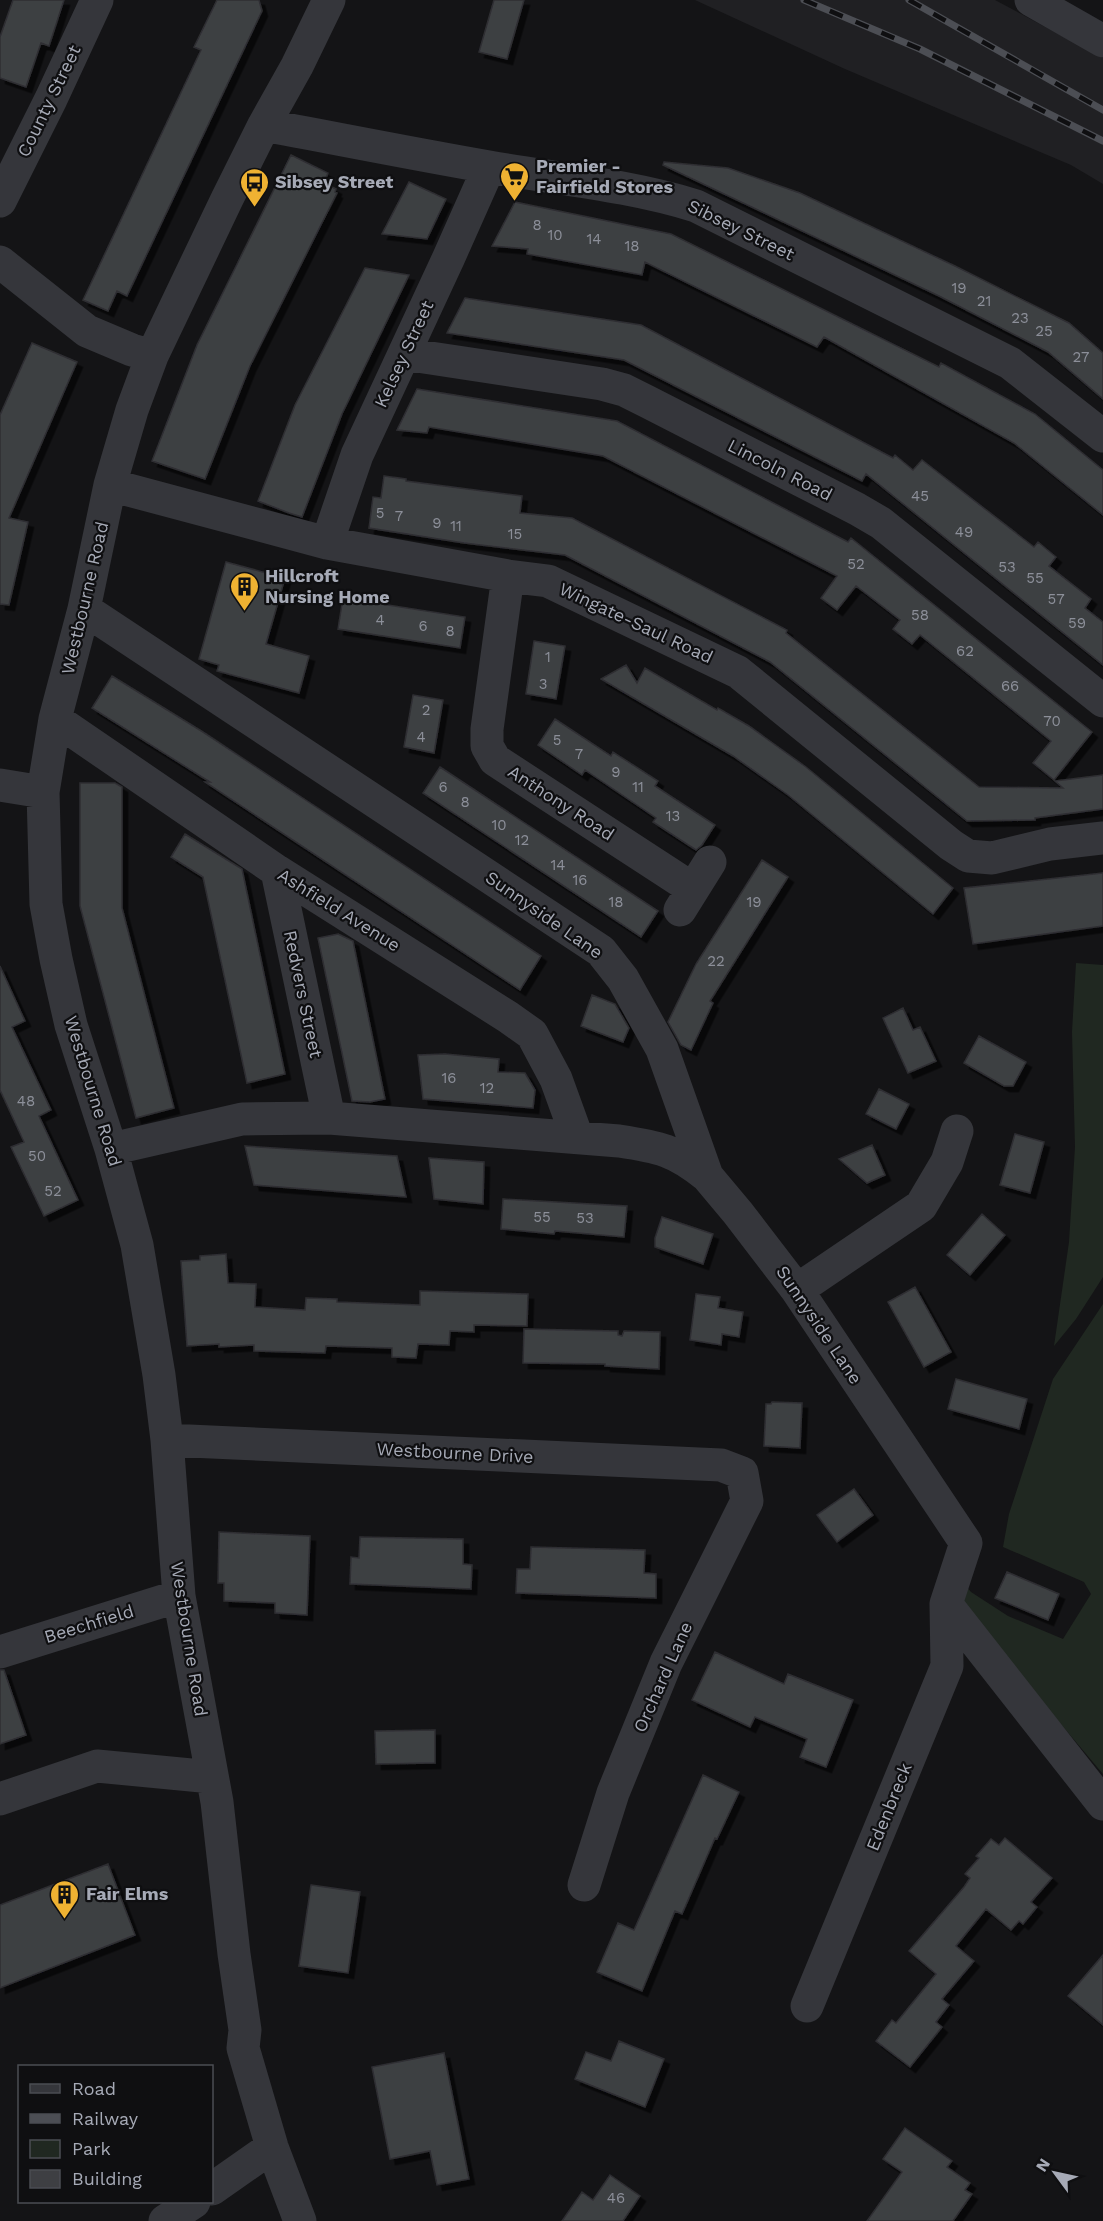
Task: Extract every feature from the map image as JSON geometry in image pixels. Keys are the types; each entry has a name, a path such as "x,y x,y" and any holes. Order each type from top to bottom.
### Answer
{"street":[{"name":"County Street","path":"0,201 97,0"},
{"name":"Westbourne Road","path":"300,2221 272,2147 243,2048 245,2030 212,1777 178,1596 167,1440 159,1375 137,1245 111,1149 71,1024 56,959 46,904 43,792 55,719 84,609 110,486 132,410 152,356 264,125 297,66 329,0"},
{"path":"1031,0 1103,41"},
{"name":"Sibsey Street","path":"264,125 489,167 632,189 696,206 1010,363 1103,436"},
{"name":"Kelsey Street","path":"327,543 357,455 489,167"},
{"path":"0,262 87,331 152,356"},
{"name":"Lincoln Road","path":"404,354 602,384 624,390 881,523 1103,701"},
{"name":"Wingate-Saul Road","path":"110,486 327,543 508,576 548,581 738,672 968,856 992,858 1050,844 1103,838"},
{"name":"Anthony Road","path":"508,576 487,729 487,746 495,760 686,899 710,862"},
{"name":"Sunnyside Lane","path":"84,609 601,951 623,979 662,1049 707,1176 745,1221 797,1290 966,1543"},
{"name":"Ashfield Avenue","path":"55,719 277,871 532,1034 556,1079 577,1137"},
{"path":"0,785 43,792"},
{"name":"Redvers Street","path":"277,871 329,1118"},
{"path":"111,1149 242,1119 329,1118 577,1137 656,1146 686,1159 707,1176"},
{"path":"797,1290 921,1206 947,1162 957,1131"},
{"name":"Westbourne Drive","path":"167,1440 721,1465 742,1473"},
{"name":"Orchard Lane","path":"584,1885 613,1793 666,1663 747,1501 742,1473"},
{"name":"Edenbreck","path":"807,2006 947,1666 946,1604 966,1543"},
{"name":"Beechfield","path":"0,1652 178,1596"},
{"path":"946,1604 1103,1804"},
{"path":"0,1799 97,1766 212,1777"},
{"path":"213,2188 272,2147"},
{"path":"165,2221 192,2203"}],"shaded area":[{"path":"695,0 995,0 1103,58 1103,184 1071,165 845,69"}],"green space":[{"path":"1076,963 1103,965 1103,1277 1076,1319 1054,1346 1069,1242 1075,1147 1072,1032"},
{"path":"1103,1304 1103,1774 966,1612 956,1574 971,1592 1008,1616 1063,1639 1091,1594 1084,1582 1003,1547 1009,1514 1053,1379"}],"building":[{"path":"13,0 64,0 49,46 41,43 26,87 0,78 0,37"},
{"path":"217,0 259,0 262,11 127,296 117,291 108,311 83,300 201,50 194,47"},
{"path":"494,0 524,0 507,59 479,52"},
{"path":"291,155 328,173 324,183 336,189 337,193 250,366 205,479 152,461 197,345"},
{"path":"664,162 728,168 800,193 1069,323 1103,353 1103,399 1048,352 939,296 663,165"},
{"path":"409,182 446,199 427,239 382,234"},
{"path":"515,202 671,234 939,367 941,363 1035,414 1103,470 1103,515 1014,443 824,337 817,347 645,262 642,275 527,254 528,249 492,246"},
{"path":"365,268 409,275 342,414 302,517 258,501 295,405"},
{"path":"465,298 641,325 893,458 895,455 913,470 922,460 1034,547 1038,542 1056,557 1049,566 1091,599 1085,608 1103,622 1103,665 866,474 862,481 624,360 447,333"},
{"path":"32,343 77,362 9,518 28,522 9,605 0,604 0,415"},
{"path":"417,389 617,421 848,542 851,538 1092,732 1054,780 1033,763 1051,741 920,635 912,644 893,629 900,620 856,586 837,610 821,598 837,576 603,456 429,427 427,433 397,430"},
{"path":"384,476 522,496 520,513 572,518 787,630 786,633 979,787 1063,788 1055,781 1103,775 1103,809 1035,818 1035,820 967,821 770,662 565,555 464,543 369,528 373,497 381,498"},
{"name":"Hillcroft Nursing Home","path":"226,562 285,578 266,644 309,656 299,693 217,671 219,665 199,659"},
{"path":"343,598 465,617 460,648 338,629"},
{"path":"534,641 565,646 556,699 526,694"},
{"path":"626,665 637,683 645,668 749,726 806,767 953,888 933,914 788,795 733,756 601,679"},
{"path":"112,676 203,732 541,956 520,990 205,782 210,782 92,708"},
{"path":"413,695 443,700 434,753 404,747"},
{"path":"555,719 611,756 613,752 658,781 655,786 715,825 702,845 696,850 653,822 656,818 585,770 582,775 538,745"},
{"path":"440,767 658,911 641,937 423,793"},
{"path":"80,783 115,783 122,787 122,908 174,1108 136,1118 80,906"},
{"path":"185,834 242,869 285,1074 247,1083 203,877 171,857"},
{"path":"762,860 788,877 710,1001 713,1003 691,1050 681,1045 668,1022 696,964"},
{"path":"1103,873 1103,926 973,944 964,888"},
{"path":"338,934 353,941 385,1099 370,1102 352,1101 318,938"},
{"path":"0,966 25,1021 12,1027 51,1110 39,1116 78,1200 44,1216 11,1147 24,1142 0,1090"},
{"path":"592,995 615,1004 629,1028 623,1042 581,1026"},
{"path":"903,1008 913,1030 920,1027 936,1061 908,1073 883,1018"},
{"path":"979,1036 1026,1062 1013,1086 1004,1086 964,1063"},
{"path":"445,1054 499,1059 498,1072 525,1073 535,1090 533,1108 423,1099 418,1055"},
{"path":"879,1089 909,1104 896,1129 866,1114"},
{"path":"1015,1134 1044,1142 1030,1193 1000,1185"},
{"path":"872,1145 885,1175 867,1183 839,1159"},
{"path":"245,1146 397,1156 406,1197 254,1185"},
{"path":"429,1158 484,1162 483,1204 434,1199"},
{"path":"503,1199 627,1206 624,1237 501,1229"},
{"path":"982,1214 1005,1235 970,1275 947,1255"},
{"path":"662,1217 713,1234 703,1264 655,1247 655,1238"},
{"path":"226,1254 228,1283 256,1284 255,1307 305,1310 306,1298 337,1299 337,1302 420,1305 420,1291 528,1294 527,1326 474,1325 474,1332 450,1331 449,1345 418,1344 416,1358 392,1357 392,1348 326,1346 325,1353 254,1351 254,1345 187,1346 181,1261 200,1260 200,1256"},
{"path":"915,1287 951,1352 924,1367 888,1302"},
{"path":"696,1294 720,1297 718,1308 743,1312 739,1337 722,1334 721,1345 690,1340"},
{"path":"524,1329 618,1331 618,1335 622,1336 624,1331 660,1332 659,1369 605,1366 605,1364 523,1363"},
{"path":"956,1379 1027,1399 1019,1429 948,1409"},
{"path":"772,1402 802,1403 800,1448 764,1446 766,1404"},
{"path":"854,1489 873,1515 837,1542 817,1515"},
{"path":"219,1532 310,1536 307,1615 275,1613 275,1603 224,1601 224,1583 218,1583"},
{"path":"360,1537 463,1539 463,1564 472,1565 471,1589 350,1584 351,1557 359,1558"},
{"path":"531,1547 645,1550 644,1573 656,1574 656,1598 516,1593 517,1569 530,1569"},
{"path":"1007,1572 1059,1594 1048,1620 995,1598"},
{"path":"715,1652 784,1684 788,1674 853,1700 826,1767 800,1757 807,1739 755,1717 750,1727 692,1700"},
{"path":"0,1670 4,1670 26,1735 0,1744"},
{"path":"435,1730 435,1763 376,1764 375,1731"},
{"path":"703,1775 739,1792 717,1839 715,1838 682,1914 675,1911 642,1991 597,1972 618,1923 634,1930"},
{"path":"1005,1838 1052,1878 1031,1902 1037,1907 1023,1924 1019,1921 1011,1930 986,1909 956,1946 974,1961 942,1999 949,2005 936,2022 942,2027 910,2067 876,2041 892,2020 896,2023 936,1974 909,1951 964,1887 970,1878 965,1874 979,1858 976,1856 991,1839 999,1845"},
{"name":"Fair Elms","path":"108,1864 135,1935 0,1988 0,1905"},
{"path":"311,1885 360,1892 348,1973 299,1966"},
{"path":"1103,1955 1103,2025 1068,1996"},
{"path":"619,2041 664,2059 645,2107 575,2079 586,2052 611,2061"},
{"path":"444,2053 469,2179 437,2185 430,2151 390,2159 372,2067"},
{"path":"905,2128 952,2161 947,2167 970,2183 965,2190 972,2194 953,2221 867,2221 902,2172 883,2159"},
{"path":"610,2175 640,2196 623,2221 562,2221 582,2192 593,2200"}],"railway":[{"path":"804,0 920,49 1103,141"},
{"path":"909,0 1103,110"}],"place":[{"name":"Premier - Fairfield Stores","path":"515,202"},
{"name":"Sibsey Street","path":"254,208"},
{"name":"Hillcroft Nursing Home","path":"244,612"},
{"name":"Fair Elms","path":"65,1920"}]}
